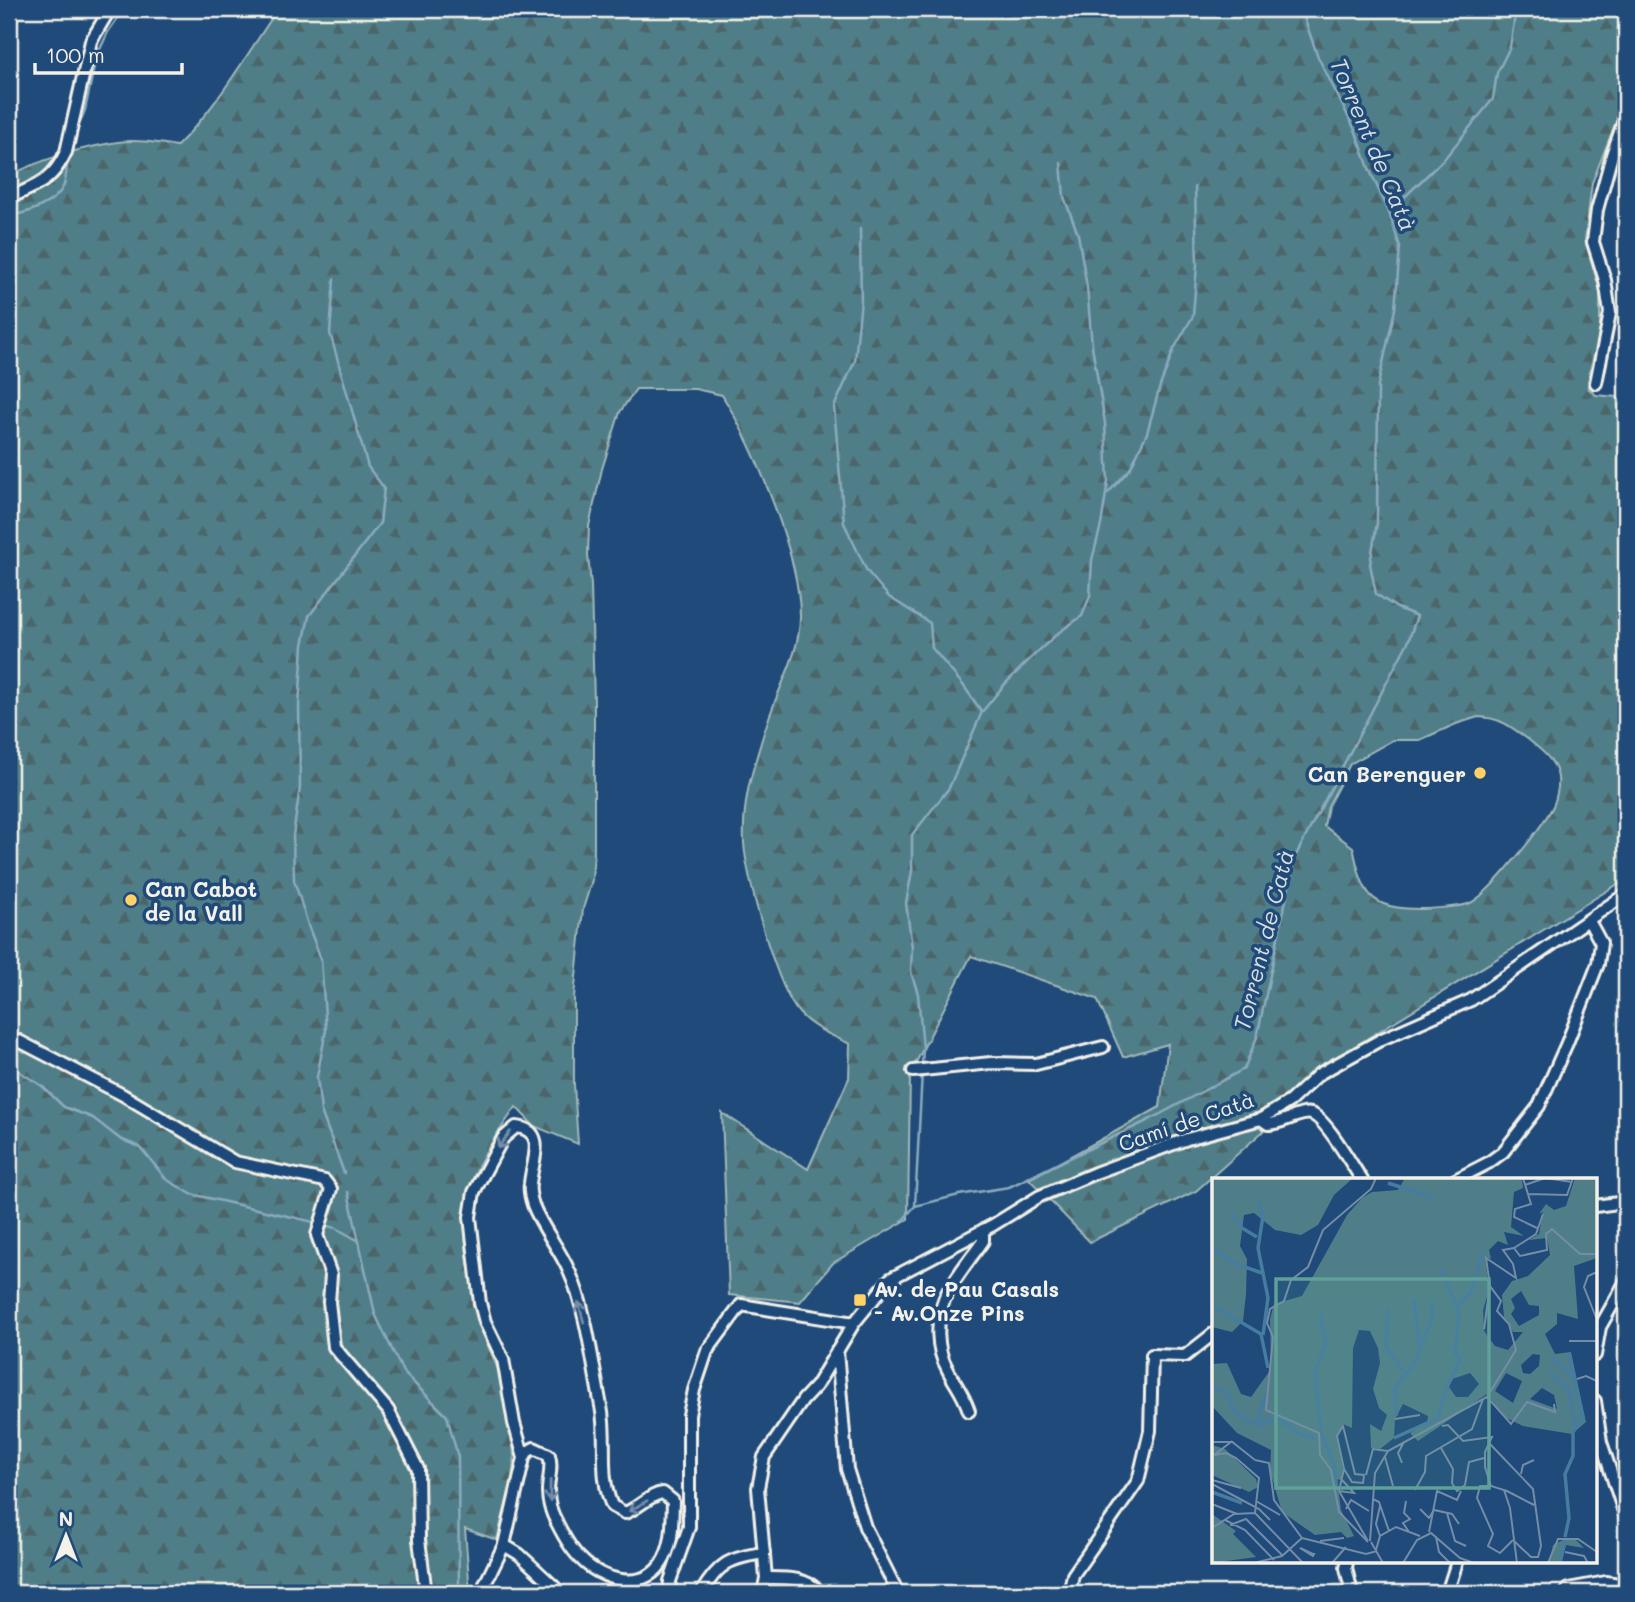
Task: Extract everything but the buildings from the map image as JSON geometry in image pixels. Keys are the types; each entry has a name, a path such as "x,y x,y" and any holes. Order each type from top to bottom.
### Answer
{"street":[{"path":"9,198 40,185 58,170 66,152 76,113 91,41 110,9"},
{"path":"1597,383 1610,313 1605,280 1593,242 1597,210 1626,115"},
{"name":"Camí de Catà","path":"854,1323 890,1279 983,1230 1040,1196 1187,1139 1261,1119 1290,1101 1319,1074 1382,1039 1471,1000 1626,894"},
{"path":"1616,903 1626,913"},
{"path":"1459,1178 1503,1152 1539,1106 1598,964 1601,943 1589,921"},
{"path":"9,1040 19,1041 123,1096 234,1162 325,1181 331,1189 317,1235 331,1275 329,1302 334,1347 388,1410 418,1469 419,1540 426,1593"},
{"path":"913,1071 991,1063 1036,1064 1103,1047"},
{"path":"1261,1119 1268,1124 1279,1124 1299,1115 1311,1114 1319,1119 1340,1145 1361,1178"},
{"path":"484,1593 484,1586 504,1545 524,1458 527,1452 534,1448 549,1455 552,1464 548,1491 556,1522 582,1561 605,1576 632,1580 644,1578 655,1571 663,1562 674,1525 673,1501 663,1493 656,1494 641,1506 625,1513 612,1506 607,1496 604,1483 604,1421 583,1320 570,1272 533,1205 529,1187 537,1151 536,1142 524,1128 516,1128 503,1138 474,1192 470,1217 480,1303 485,1322 503,1359 514,1423 524,1458"},
{"path":"1596,1206 1626,1202"},
{"path":"969,1411 964,1393 946,1368 938,1336 944,1299 983,1241 983,1230"},
{"path":"1596,1350 1600,1326 1626,1281"},
{"path":"669,1593 670,1581 689,1527 689,1415 694,1391 707,1351 741,1305 854,1323 816,1386 803,1400 764,1457 758,1488 766,1578 763,1593"},
{"path":"1069,1593 1073,1575 1138,1481 1150,1431 1152,1355 1185,1356 1212,1335"},
{"path":"837,1351 847,1469 865,1527 897,1589"},
{"path":"1596,1408 1601,1442 1626,1518"},
{"path":"504,1545 519,1554 561,1593"},
{"path":"701,1593 716,1570 729,1562 764,1553"},
{"path":"1347,1564 1352,1593"},
{"path":"1447,1593 1456,1564"},
{"path":"766,1578 806,1581 821,1593"},
{"path":"1565,1593 1568,1589 1606,1582 1626,1585"}],"green space":[{"path":"278,9 1626,9 1626,96 1592,183 1585,240 1600,291 1600,335 1588,388 1596,395 1617,397 1626,411 1626,891 1618,884 1368,1038 1196,1191 1090,1242 1029,1179 1160,1107 1168,1044 1123,1057 1097,999 971,956 910,1074 908,1219 833,1263 800,1302 729,1295 722,1113 808,1169 849,1078 850,1044 811,1023 791,1001 764,932 746,859 744,821 749,785 799,630 798,593 784,535 761,472 722,395 695,389 636,389 620,412 602,469 589,526 594,703 594,851 592,880 583,909 574,997 574,1085 578,1144 534,1126 516,1107 478,1167 467,1203 466,1247 475,1308 505,1391 514,1461 510,1490 497,1540 465,1529 470,1593 9,1593 9,176 47,160 104,144 133,141 177,146 219,97","holes":["1486,717 1512,728 1553,763 1558,784 1549,814 1501,875 1477,899 1468,904 1421,909 1390,906 1379,902 1365,888 1353,847 1324,826 1328,806 1350,764 1393,740 1420,740 1456,724"]}],"waterway":[{"path":"74,138 85,110 96,58 108,32 124,9"},
{"name":"Torrent de Catà","path":"902,1221 915,1206 1009,1187 1151,1119 1244,1069 1257,1037 1295,857 1408,642 1417,616 1397,608 1376,594 1370,564 1377,523 1378,385 1395,309 1400,247 1389,212 1356,132 1318,57 1301,9"},
{"path":"1389,212 1444,159 1493,99 1497,73 1510,47 1516,9"},
{"path":"9,215 31,210 54,198 64,184 68,158"},
{"path":"922,1066 918,994 911,972 912,947 906,903 912,871 912,835 949,788 982,712 1031,658 1058,633 1082,616 1090,596 1092,560 1108,481 1105,423 1092,346 1087,287 1078,234 1064,197 1061,163"},
{"path":"1107,494 1130,469 1147,433 1174,349 1193,316 1197,265 1195,187"},
{"path":"860,229 861,300 855,361 834,407 844,523 867,571 889,597 930,623 932,648 982,712"},
{"path":"334,279 330,333 368,467 384,488 380,523 309,616 303,645 299,706 300,787 293,836 294,880 321,959 326,1030 317,1077 321,1111 344,1173"},
{"path":"9,1065 42,1086 64,1107 93,1118 120,1139 140,1147 166,1179 191,1194 318,1223"},
{"path":"915,1206 922,1072"},
{"path":"348,1192 375,1314 403,1372 447,1416 458,1457 459,1593"},
{"path":"324,1225 336,1228 359,1241"}],"place":[{"name":"Can Berenguer","path":"1480,773"},
{"name":"Can Cabot de la Vall","path":"131,900"},
{"name":"Av. de Pau Casals - Av.Onze Pins","path":"860,1300"}]}
